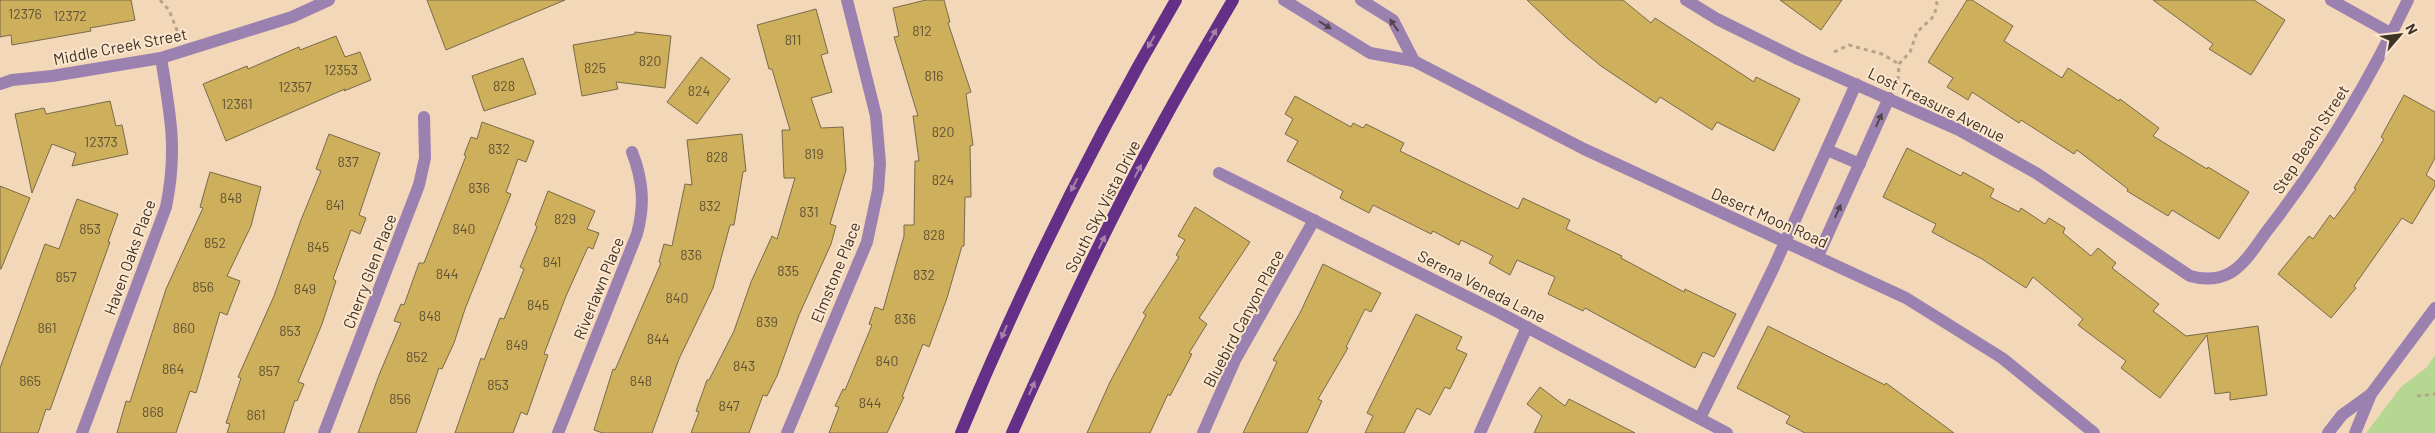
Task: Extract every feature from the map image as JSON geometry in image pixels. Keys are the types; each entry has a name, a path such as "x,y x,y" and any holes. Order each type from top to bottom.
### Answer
{"main road":[{"name":"South Sky Vista Drive","path":"962,433 1010,318 1046,240 1134,71 1176,0"},
{"name":"South Sky Vista Drive","path":"1012,433 1051,346 1115,214 1163,123 1232,0"}],"street":[{"name":"Middle Creek Street","path":"0,84 12,80 52,76 161,58 292,16 329,0"},
{"name":"Elmstone Place","path":"787,433 867,242 878,190 880,155 876,116 847,0"},
{"name":"Desert Moon Road","path":"1284,0 1370,53 1414,61 1584,149 1906,298 1971,336 2028,379 2094,433"},
{"path":"1361,0 1393,20 1414,61"},
{"name":"Lost Treasure Avenue","path":"1686,0 1717,19 1798,59 1959,130 2036,173 2190,276 2203,279 2217,278"},
{"path":"2332,0 2392,34"},
{"name":"Step Beach Street","path":"2217,278 2230,272 2242,263 2297,192 2349,113 2392,34 2408,0"},
{"name":"Haven Oaks Place","path":"82,433 166,207 172,180 173,136 161,58"},
{"path":"1700,418 1786,241 1856,84"},
{"path":"1818,256 1889,98"},
{"name":"Cherry Glen Place","path":"324,433 419,185 426,158 424,117"},
{"path":"1827,150 1860,164"},
{"name":"Riverlawn Place","path":"558,433 637,234 641,218 642,187 632,152"},
{"name":"Serena Veneda Lane","path":"1219,173 1528,327 1727,433"},
{"name":"Bluebird Canyon Place","path":"1203,433 1235,360 1314,220"},
{"path":"2356,433 2371,394 2435,308"},
{"path":"1480,433 1528,327"},
{"path":"2328,433 2342,415 2371,394"}],"path":[{"path":"160,0 169,10 178,33"},
{"path":"1898,80 1900,64 1910,52 1917,32 1934,16 1936,0"},
{"path":"1834,52 1849,46 1888,57 1900,64"},
{"path":"2417,396 2435,394"}],"green space":[{"path":"2435,355 2435,433 2366,433 2401,387 2427,367"}],"building":[{"path":"0,0 131,0 135,20 90,28 91,31 12,45 11,35 0,37"},
{"path":"427,0 565,0 446,50"},
{"path":"926,0 944,0 950,22 948,23 971,92 966,94 973,145 970,146 971,197 965,197 964,246 962,246 947,298 929,347 923,344 902,397 904,397 887,433 829,433 839,407 835,406 843,389 845,390 872,325 869,324 875,307 883,310 904,236 904,225 914,225 915,161 919,161 913,116 918,116 894,37 899,36 893,8"},
{"path":"1527,0 1623,0 1651,23 1655,18 1754,82 1756,77 1800,99 1774,151 1717,122 1712,130 1660,97 1656,103 1601,66 1567,38"},
{"path":"1780,0 1842,0 1821,30"},
{"path":"1967,0 1972,0 2013,26 2004,41 2062,78 2068,68 2119,101 2120,99 2159,128 2153,136 2249,192 2219,239 2172,210 2168,216 2127,191 2128,189 2077,150 2074,154 2021,120 2019,123 1972,92 1968,100 1947,87 1953,78 1928,62"},
{"path":"2153,0 2254,0 2285,20 2251,75 2209,49 2213,44"},
{"path":"816,9 828,53 821,55 832,92 811,98 821,128 843,127 846,170 830,224 836,226 831,244 799,315 777,376 767,396 763,395 749,433 691,433 699,412 696,411 707,380 709,380 734,331 751,282 772,236 777,239 795,178 784,178 782,130 790,130 772,69 769,69 757,25"},
{"path":"635,32 671,36 665,88 616,82 618,89 582,96 573,45 635,34"},
{"path":"336,36 345,57 360,52 371,80 344,91 345,89 226,141 203,84 247,66 248,69 299,47 300,50"},
{"path":"701,57 730,79 697,124 667,102"},
{"path":"523,58 536,94 484,111 472,76"},
{"path":"2404,95 2435,112 2435,158 2426,175 2435,181 2435,186 2412,224 2402,218 2354,286 2356,288 2331,318 2278,274 2309,236 2313,239 2330,215 2334,219 2356,189 2354,188 2384,139 2381,137"},
{"path":"1295,96 1351,127 1353,123 1363,128 1366,124 1404,143 1400,151 1518,209 1523,198 1570,220 1566,229 1622,256 1621,258 1684,292 1685,289 1736,314 1714,357 1703,352 1695,368 1585,308 1583,311 1548,294 1555,277 1517,260 1510,275 1489,263 1493,256 1461,240 1459,245 1433,231 1431,234 1373,205 1369,213 1340,198 1343,191 1287,161 1298,141 1285,134 1293,119 1285,114"},
{"path":"110,101 116,126 122,125 128,154 72,166 76,153 52,144 32,193 15,114 44,108 46,114"},
{"path":"482,122 534,141 526,162 518,159 506,192 511,194 465,309 454,343 442,369 439,368 416,433 358,433 379,375 401,323 394,321 401,304 404,305 419,263 424,263 466,156 464,155 471,137 477,139"},
{"path":"329,134 380,153 359,215 366,218 360,234 351,230 333,279 336,281 322,324 298,382 304,384 297,401 295,400 284,433 227,433 230,424 226,423 241,378 238,377 274,296 321,171 316,169"},
{"path":"742,134 746,171 743,172 734,225 730,225 713,288 679,359 652,433 603,433 594,430 613,369 615,370 661,263 659,262 664,244 672,246 685,184 692,185 687,140"},
{"path":"1907,148 1961,176 1963,172 1994,189 1990,197 2019,212 2021,208 2045,224 2049,218 2065,228 2063,233 2091,256 2098,248 2116,263 2112,268 2159,304 2153,311 2186,336 2258,326 2267,395 2230,400 2230,392 2215,394 2207,335 2160,398 2121,368 2126,361 2078,325 2083,319 2033,277 2026,288 1982,259 1932,232 1936,224 1883,197"},
{"path":"210,172 261,187 251,226 227,276 240,281 227,315 220,312 196,393 190,391 176,433 117,433 126,401 130,402 166,289 203,208 200,207"},
{"path":"0,186 30,198 1,269 0,269"},
{"path":"548,191 595,211 587,229 599,233 593,249 588,247 566,296 544,354 548,355 527,415 521,412 513,433 455,433 481,358 484,360 500,318 504,319 524,269 520,267 537,227 535,225"},
{"path":"77,199 118,214 108,242 110,242 50,410 46,409 38,433 0,433 0,368 45,244 59,249"},
{"path":"1195,207 1250,242 1199,318 1207,324 1189,353 1192,354 1170,396 1168,394 1150,433 1087,433 1110,382 1146,315 1143,313 1179,257 1176,255 1185,240 1178,236"},
{"path":"1323,264 1381,293 1371,312 1365,309 1346,347 1348,348 1318,399 1322,401 1307,433 1243,433 1277,362 1273,360 1300,313"},
{"path":"1416,314 1462,337 1456,349 1467,354 1450,389 1445,387 1430,415 1417,408 1404,433 1365,433 1373,416 1367,413"},
{"path":"1768,326 1885,385 1886,383 1954,433 1805,433 1786,423 1790,416 1737,388"},
{"path":"1540,387 1565,406 1569,399 1635,433 1534,433 1542,416 1527,404"}]}
